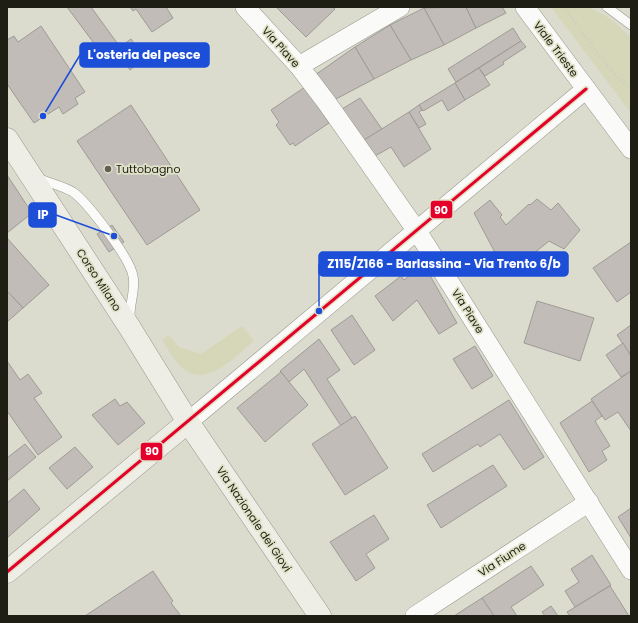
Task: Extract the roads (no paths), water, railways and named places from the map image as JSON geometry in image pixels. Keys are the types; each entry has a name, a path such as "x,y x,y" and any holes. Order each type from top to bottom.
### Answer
{"main road":[{"name":"Corso Milano","path":"7,139 130,328 188,422"},
{"path":"7,572 188,422"},
{"name":"Via Nazionale dei Giovi","path":"188,422 320,616"}],"street":[{"name":"Via Piave","path":"245,7 299,66 327,103 416,231 631,570"},
{"path":"299,66 400,7"},
{"name":"Viale Trieste","path":"529,8 586,89 631,149"},
{"path":"188,422 586,89"},
{"name":"Via Fiume","path":"415,616 589,502"}],"lane":[{"path":"607,7 631,25"},
{"path":"26,168 38,178 71,191 83,200 131,268 134,286 129,307 130,328"}],"place":[{"name":"L'osteria del pesce","path":"43,116"},
{"name":"Tuttobagno","path":"108,169"},
{"name":"IP","path":"114,236"},
{"name":"Z115/Z166 - Barlassina - Via Trento 6/b","path":"319,311"}]}
